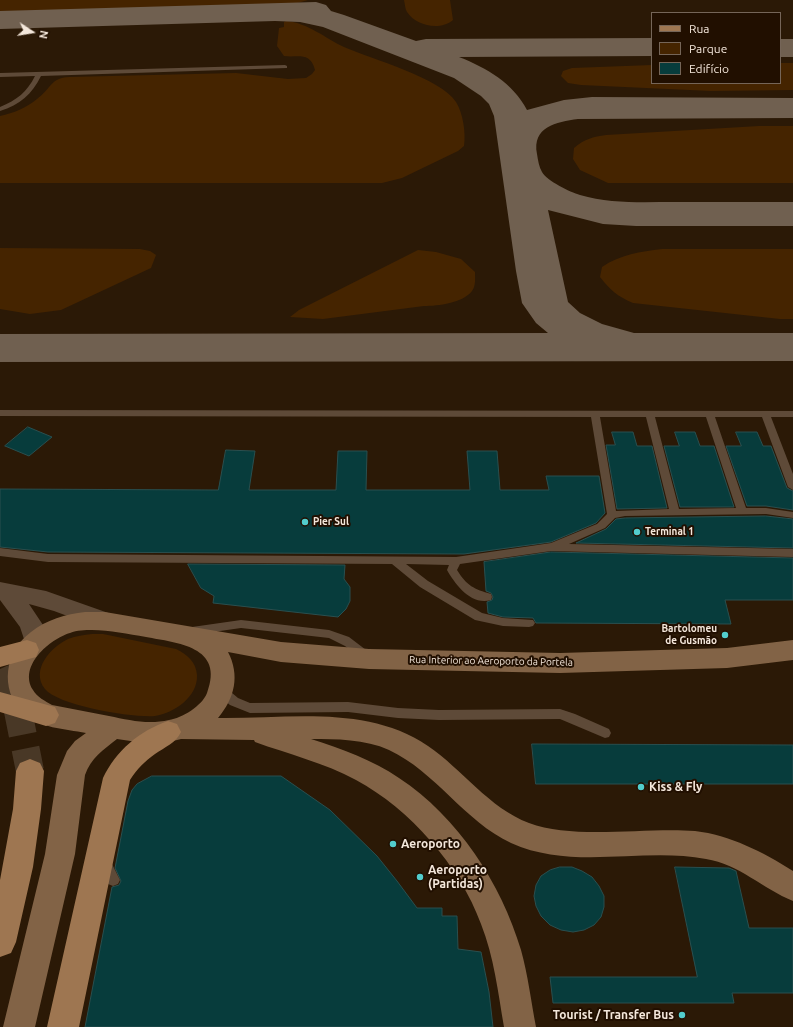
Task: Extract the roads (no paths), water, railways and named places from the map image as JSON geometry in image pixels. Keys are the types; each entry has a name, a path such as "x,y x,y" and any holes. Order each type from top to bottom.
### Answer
{"main road":[{"path":"0,657 32,646 53,630 64,625 89,620 104,621"},
{"name":"Rua Interior ao Aeroporto da Portela","path":"104,621 182,636 281,652 369,659 560,663 727,658 793,650"},
{"name":"Rua Interior ao Aeroporto da Portela","path":"175,730 208,711 215,702 221,690 223,679 223,669 214,650 205,642 182,636"},
{"path":"32,646 18,668 16,685 18,693 26,703 33,709 46,715"},
{"path":"0,702 46,715 152,734 175,730 328,728 357,731 380,736 398,743 420,755 443,772 491,817 517,833 544,840 573,843 687,843 713,847 750,861 793,887"},
{"path":"19,1027 60,854 71,774 77,760 85,749 112,728"},
{"path":"251,729 367,772 401,795 426,816 458,852 484,896 505,949 520,1027"},
{"path":"63,1027 116,778 123,765 138,750 175,730"},
{"path":"0,942 18,867 27,809 30,771"}],"street":[{"name":"Rua Interior ao Aeroporto da Portela","path":"5,593 35,597 70,607 104,621"},
{"path":"5,593 32,625 32,646"}],"lane":[{"path":"0,75 285,68"},
{"path":"0,109 16,103 27,96 39,74"},
{"path":"0,413 793,414"},
{"path":"595,414 612,515"},
{"path":"650,414 675,511"},
{"path":"710,414 742,511"},
{"path":"765,414 793,487"},
{"path":"551,547 601,526 612,515 643,511 766,511 793,515"},
{"path":"0,552 48,558 456,561 551,547 793,553"},
{"path":"394,560 424,584 479,617 503,622 529,623"},
{"path":"456,561 452,570 457,580 470,592 487,597"},
{"path":"221,690 235,704 250,708 348,708 439,715 560,714 571,717 605,733"},
{"path":"100,852 113,880"}],"tunnel":[{"path":"0,669 17,706 30,771"}],"place":[{"name":"Pier Sul","path":"305,522"},
{"name":"Terminal 1","path":"637,532"},
{"name":"Bartolomeu de Gusmão","path":"725,635"},
{"name":"Kiss & Fly","path":"641,787"},
{"name":"Aeroporto","path":"393,844"},
{"name":"Aeroporto (Partidas)","path":"420,877"},
{"name":"Tourist / Transfer Bus","path":"682,1015"}]}
